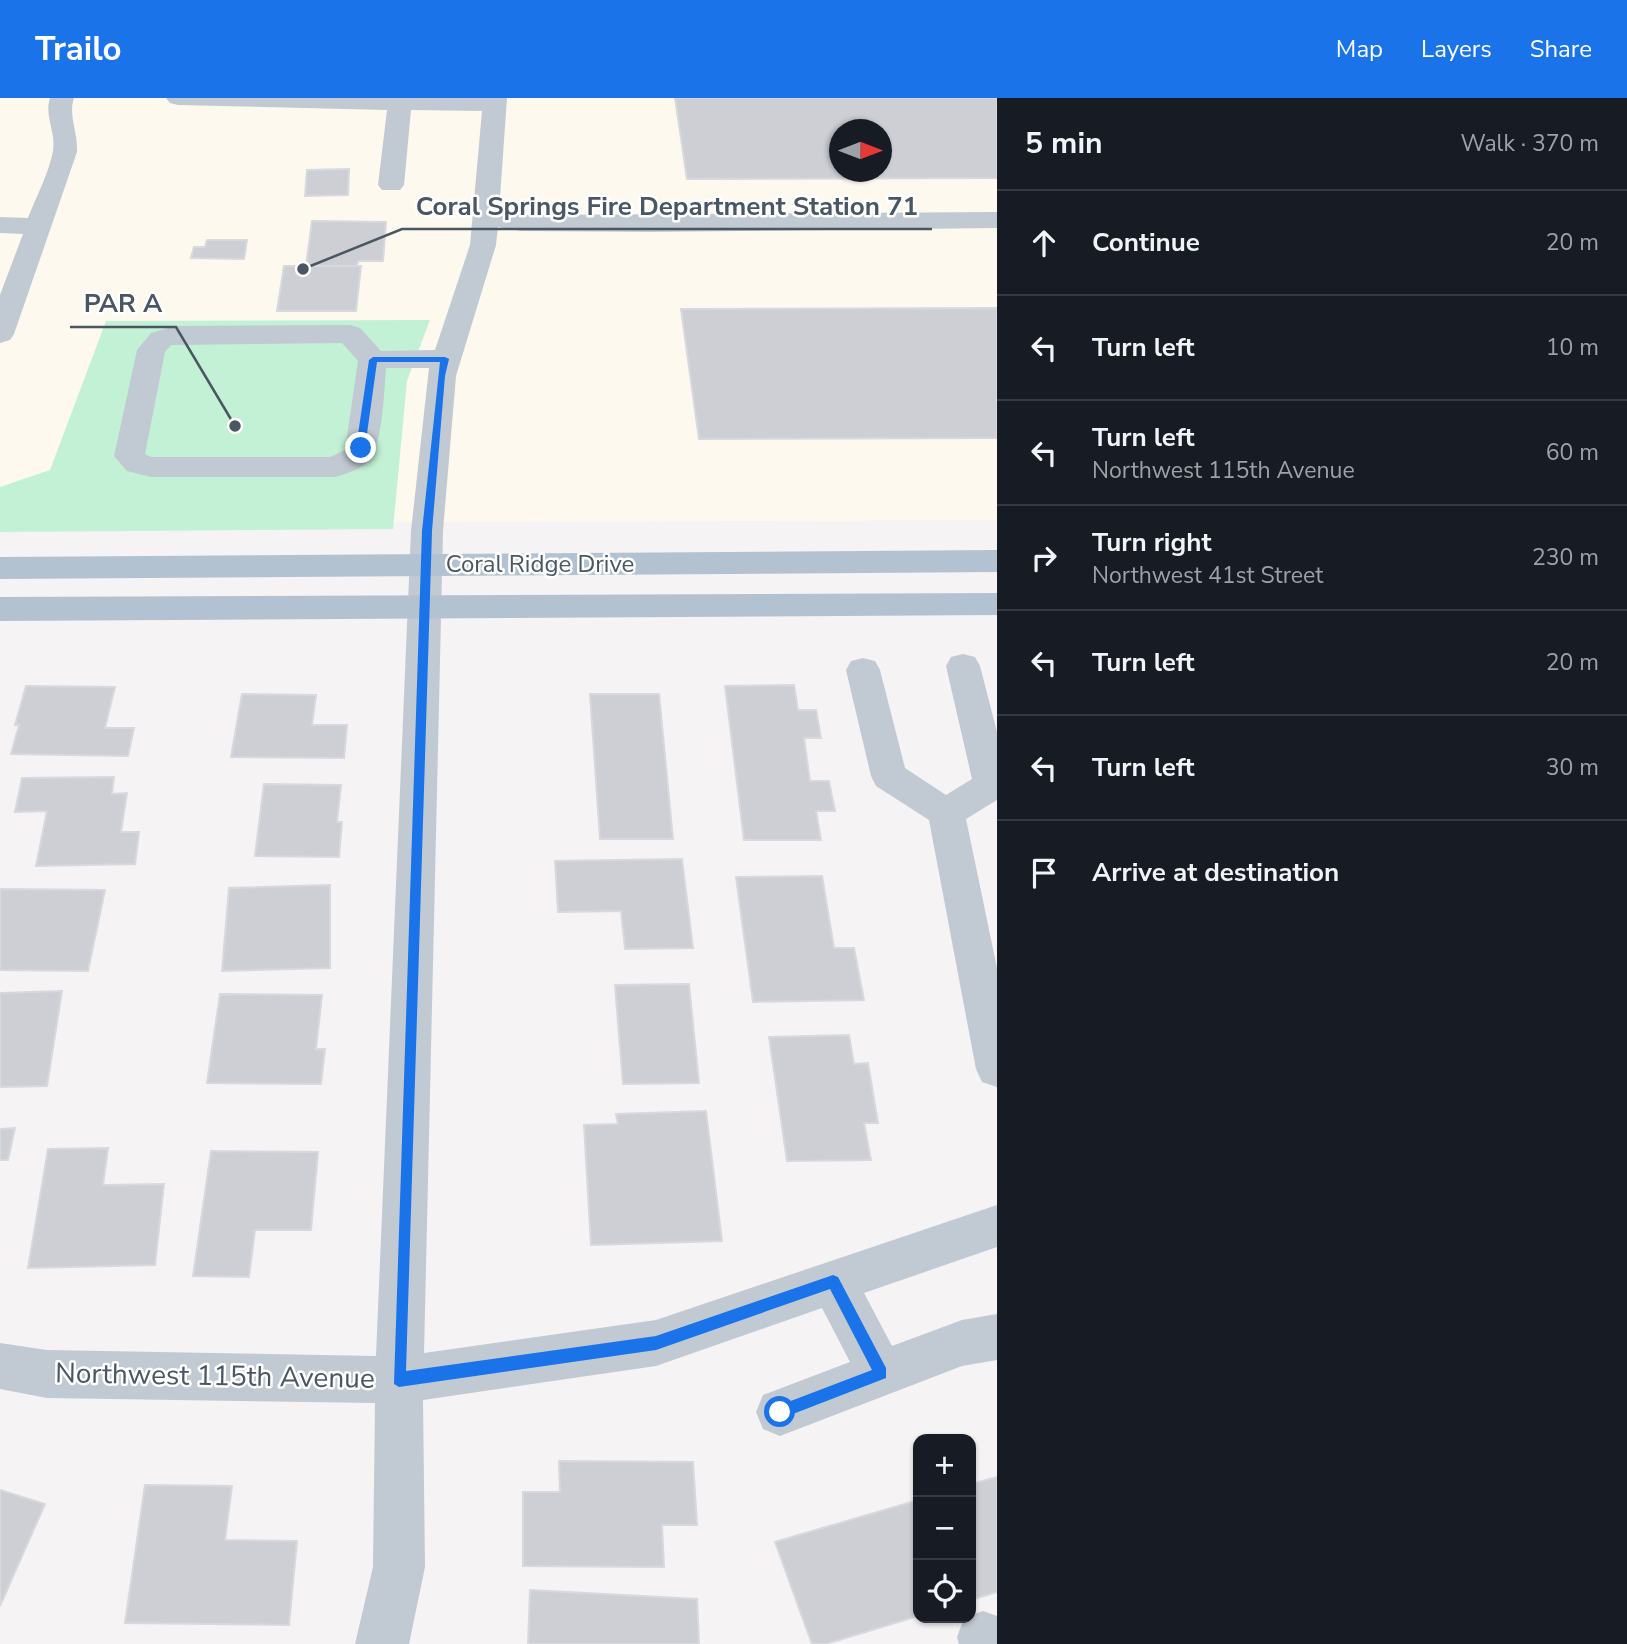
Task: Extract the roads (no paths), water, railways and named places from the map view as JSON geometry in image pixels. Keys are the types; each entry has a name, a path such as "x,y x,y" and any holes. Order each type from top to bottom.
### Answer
{"main road":[{"name":"Coral Ridge Drive","path":"0,609 425,586 997,561"},
{"name":"Coral Ridge Drive","path":"0,568 425,586 997,604"}],"street":[{"path":"0,334 65,152 66,133 58,110 62,98"},
{"path":"178,98 400,103 495,101 483,245 440,376 425,586 399,1380 398,1567 382,1644"},
{"path":"391,185 400,103"},
{"path":"487,218 521,223 651,224 997,220"},
{"path":"0,225 37,226"},
{"path":"373,360 361,448 348,462 335,467 151,467 138,464 129,456 128,447 151,350 161,339 195,333 350,334 373,360 445,359"},
{"path":"946,813 992,785 964,666"},
{"path":"863,670 889,776 946,813 997,1069"},
{"name":"Northwest 115th Avenue","path":"0,1366 47,1374 399,1380 656,1343 997,1226"},
{"path":"833,1282 881,1373"},
{"path":"780,1412 962,1343 997,1337"}],"place":[{"name":"Coral Springs Fire Department Station 71","path":"303,269"},
{"name":"PAR A","path":"235,426"}]}
